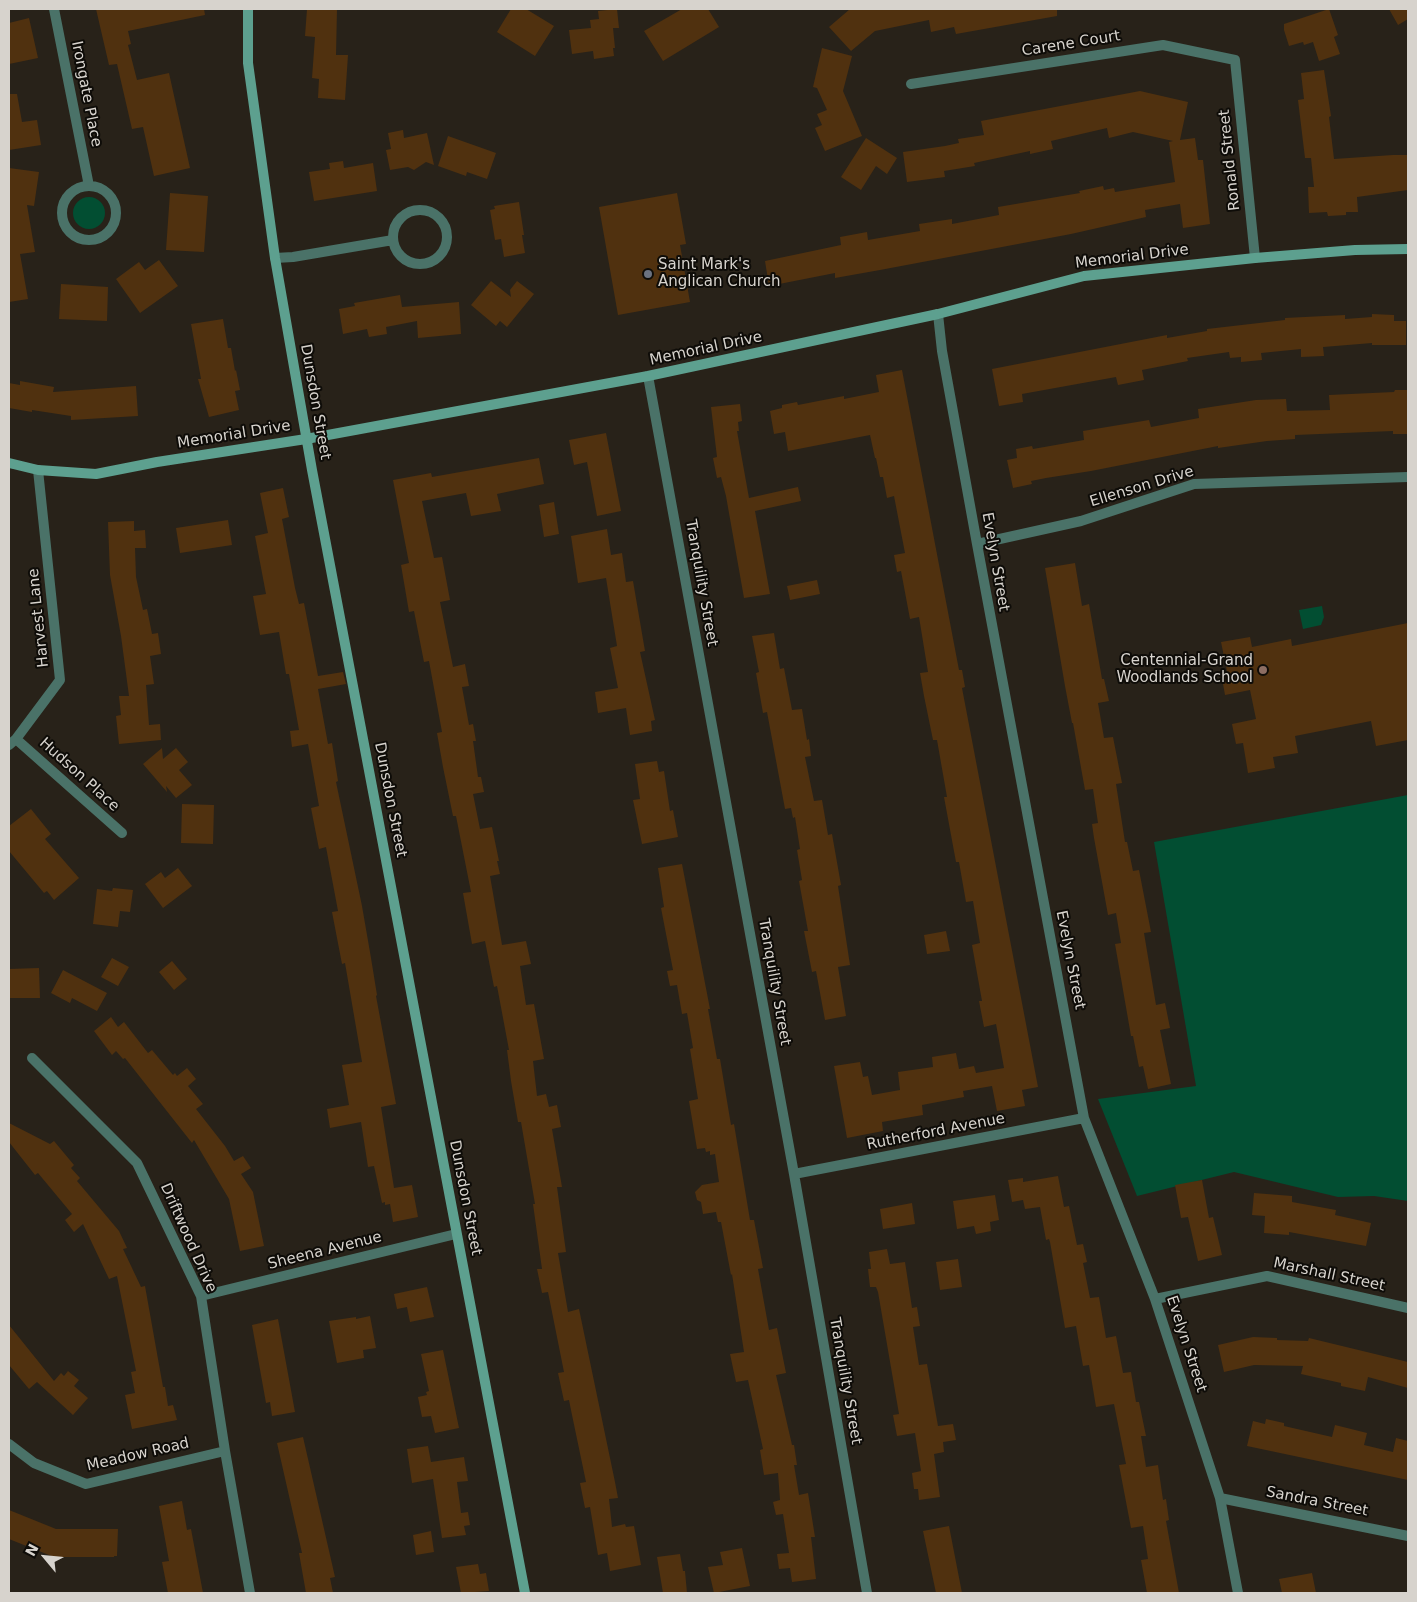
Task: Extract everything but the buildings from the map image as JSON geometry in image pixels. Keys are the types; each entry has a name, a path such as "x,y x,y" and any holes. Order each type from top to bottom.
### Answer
{"main road":[{"name":"Dunsdon Street","path":"248,9 248,63 275,258 306,439 525,1593"},
{"name":"Memorial Drive","path":"9,463 38,470 96,474 157,462 306,439 648,376 938,314 1084,276 1255,258 1355,250 1408,249"}],"street":[{"name":"Irongate Place","path":"54,9 89,186"},
{"name":"Carene Court","path":"911,84 1163,45 1235,60"},
{"name":"Ronald Street","path":"1235,60 1255,258"},
{"path":"89,186 98,187 111,196 117,212 112,228 98,239 90,240 72,234 66,227 63,218 66,200 72,192 80,187 89,186"},
{"path":"423,210 435,213 443,222 447,233 446,245 440,256 429,262 417,264 406,260 397,251 393,240 395,228 401,217 411,211 423,210"},
{"path":"275,258 293,257 393,240"},
{"name":"Evelyn Street","path":"938,314 942,351 977,544 1084,1118 1155,1299 1220,1498 1238,1593"},
{"name":"Tranquility Street","path":"648,376 794,1174 867,1593"},
{"name":"Harvest Lane","path":"12,742 60,680 38,470"},
{"name":"Ellenson Drive","path":"977,544 1081,521 1194,484 1408,477"},
{"name":"Hudson Place","path":"12,742 122,833"},
{"name":"Driftwood Drive","path":"32,1058 137,1163 201,1296 224,1451 250,1593"},
{"name":"Rutherford Avenue","path":"794,1174 1084,1118"},
{"name":"Sheena Avenue","path":"201,1296 456,1234"},
{"name":"Marshall Street","path":"1155,1299 1267,1276 1408,1308"},
{"name":"Meadow Road","path":"9,1444 34,1463 86,1484 224,1451"},
{"name":"Sandra Street","path":"1220,1498 1408,1536"}],"green space":[{"path":"89,197 95,198 100,202 104,207 104,219 100,224 95,228 89,229 83,228 78,224 74,219 73,213 74,207 78,202 83,198"},
{"path":"1322,606 1324,617 1321,625 1303,629 1299,610"},
{"path":"1408,795 1408,1201 1374,1196 1338,1197 1234,1172 1137,1196 1098,1099 1196,1086 1154,842"}],"place":[{"name":"Saint Mark's Anglican Church","path":"648,274"},
{"name":"Centennial-Grand Woodlands School","path":"1263,670"}]}
